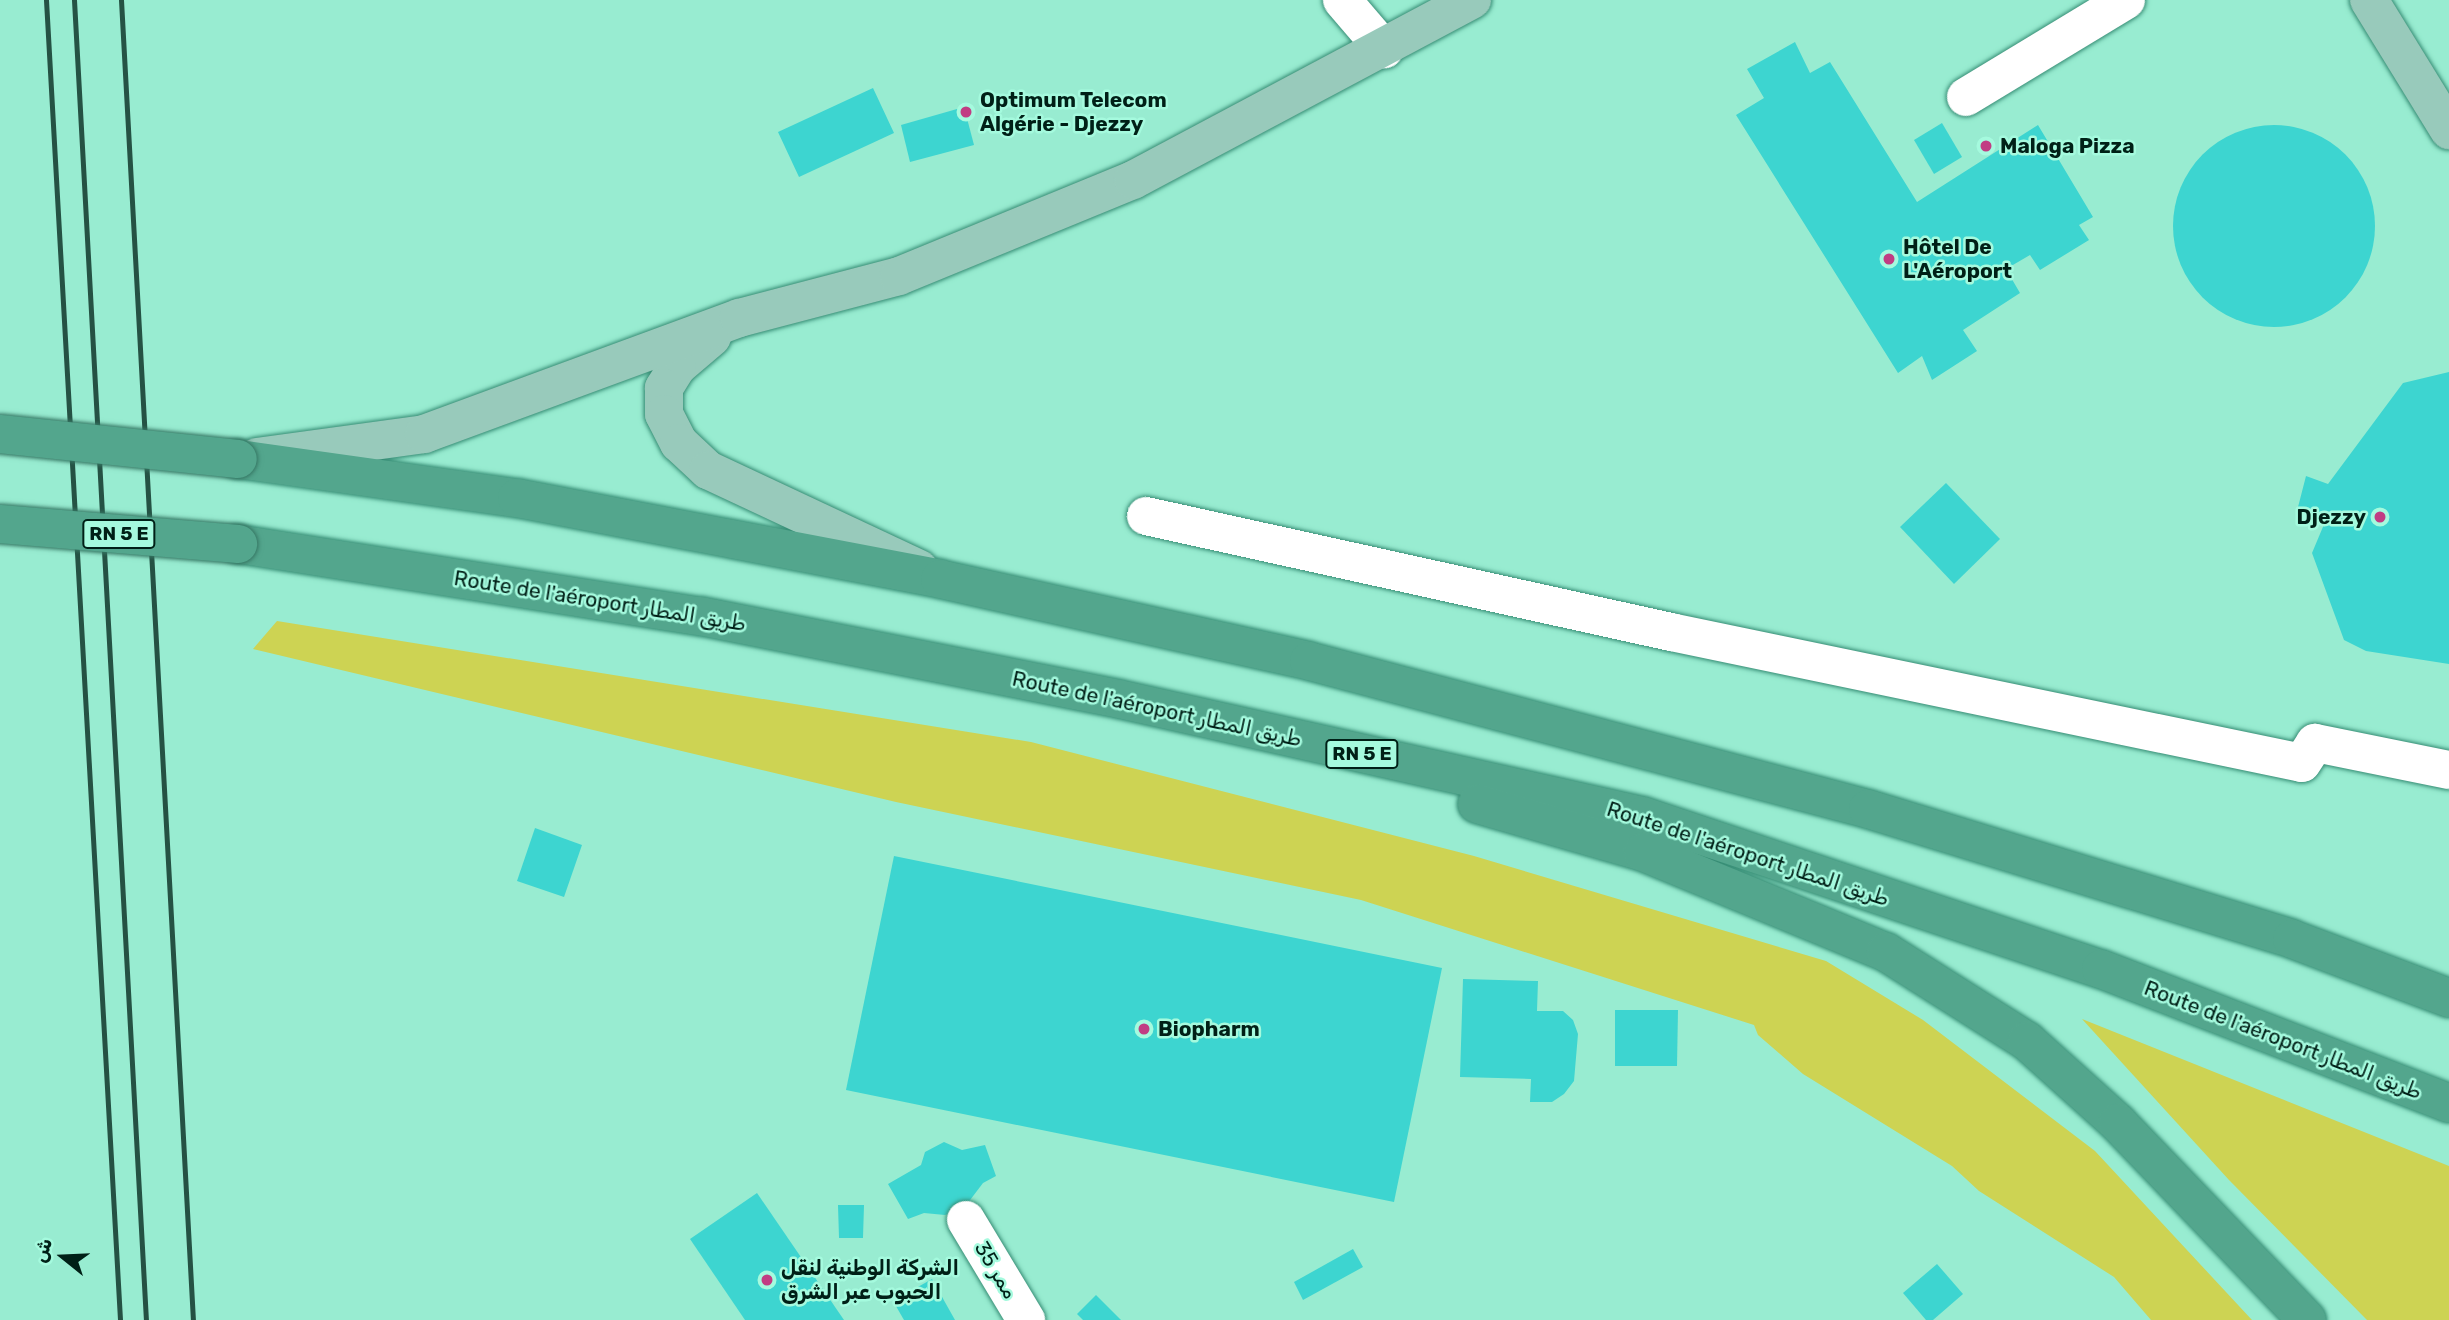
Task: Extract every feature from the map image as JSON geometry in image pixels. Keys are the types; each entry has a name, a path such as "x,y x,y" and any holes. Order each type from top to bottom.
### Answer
{"highway":[{"path":"0,434 238,459 517,498 940,579 1309,661 1868,810 2292,939 2449,998"},
{"name":"Route de l'aéroport طريق المطار","path":"0,524 238,544 701,616 1119,699 1643,817 2101,970 2449,1103"},
{"path":"1119,699 1643,852 1886,952 2027,1041 2118,1123 2306,1320"}],"main road":[{"path":"238,459 424,434 739,318 899,276 1108,190 1384,49 1472,0"},
{"path":"2370,0 2449,130"},
{"path":"739,318 699,345 677,367 664,388 664,414 679,443 708,470 940,579"}],"lane":[{"path":"1342,0 1384,49"},
{"path":"1966,97 2126,0"},
{"path":"1146,516 1657,629 2302,763 2315,743 2449,770"},
{"name":"ممر 35","path":"966,1220 1026,1320"}],"shaded area":[{"path":"277,621 1031,742 1474,856 1826,961 1923,1020 2095,1151 2252,1320 2151,1320 2114,1277 1979,1191 1952,1166 1803,1074 1758,1035 1754,1025 1361,900 896,802 253,649"},
{"path":"2082,1019 2449,1166 2449,1320 2367,1320 2229,1180"}],"building":[{"name":"Hôtel De L'Aéroport","path":"1795,42 1810,73 1830,62 1917,202 2038,125 2093,217 2079,225 2089,240 2040,270 2030,255 2006,269 2020,293 1963,330 1977,351 1932,380 1922,356 1898,373 1736,115 1764,98 1747,69"},
{"path":"873,88 894,133 799,177 778,132"},
{"path":"964,107 974,145 910,162 901,125"},
{"path":"1942,123 1962,157 1934,174 1914,140"},
{"path":"2274,125 2313,133 2330,142 2345,155 2358,170 2367,187 2375,226 2367,265 2358,282 2345,297 2330,310 2313,319 2274,327 2235,319 2218,310 2203,297 2190,282 2181,265 2173,226 2181,187 2190,170 2203,155 2218,142 2235,133"},
{"name":"Djezzy","path":"2449,372 2449,664 2366,651 2344,640 2312,553 2325,522 2297,511 2306,476 2328,484 2403,383"},
{"path":"1946,483 2000,539 1954,584 1900,527"},
{"path":"535,828 582,845 564,897 517,881"},
{"name":"Biopharm","path":"894,856 1442,968 1394,1202 846,1090"},
{"path":"1463,979 1538,981 1537,1011 1563,1011 1573,1020 1578,1034 1574,1081 1564,1094 1552,1102 1530,1102 1531,1079 1460,1077"},
{"path":"1615,1010 1678,1010 1677,1066 1615,1066"},
{"path":"944,1142 962,1150 985,1145 996,1176 983,1183 964,1208 945,1215 924,1213 908,1219 888,1184 921,1165 925,1152"},
{"name":"الشركة الوطنية لنقل الحبوب عبر الشرق","path":"757,1193 844,1320 745,1320 690,1239"},
{"path":"838,1205 864,1205 863,1238 839,1238"},
{"path":"1353,1249 1363,1267 1303,1300 1294,1282"},
{"path":"1937,1264 1963,1294 1933,1320 1926,1320 1903,1293"},
{"path":"932,1279 955,1320 904,1320 893,1301"},
{"path":"1096,1295 1121,1320 1083,1320 1077,1314"}],"railway":[{"path":"46,0 120,1320"},
{"path":"74,0 146,1320"},
{"path":"121,0 193,1320"}],"place":[{"name":"Optimum Telecom Algérie - Djezzy","path":"966,112"},
{"name":"Maloga Pizza","path":"1986,146"},
{"name":"Hôtel De L'Aéroport","path":"1889,259"},
{"name":"Djezzy","path":"2380,517"},
{"name":"Biopharm","path":"1144,1029"},
{"name":"الشركة الوطنية لنقل الحبوب عبر الشرق","path":"767,1280"}]}
